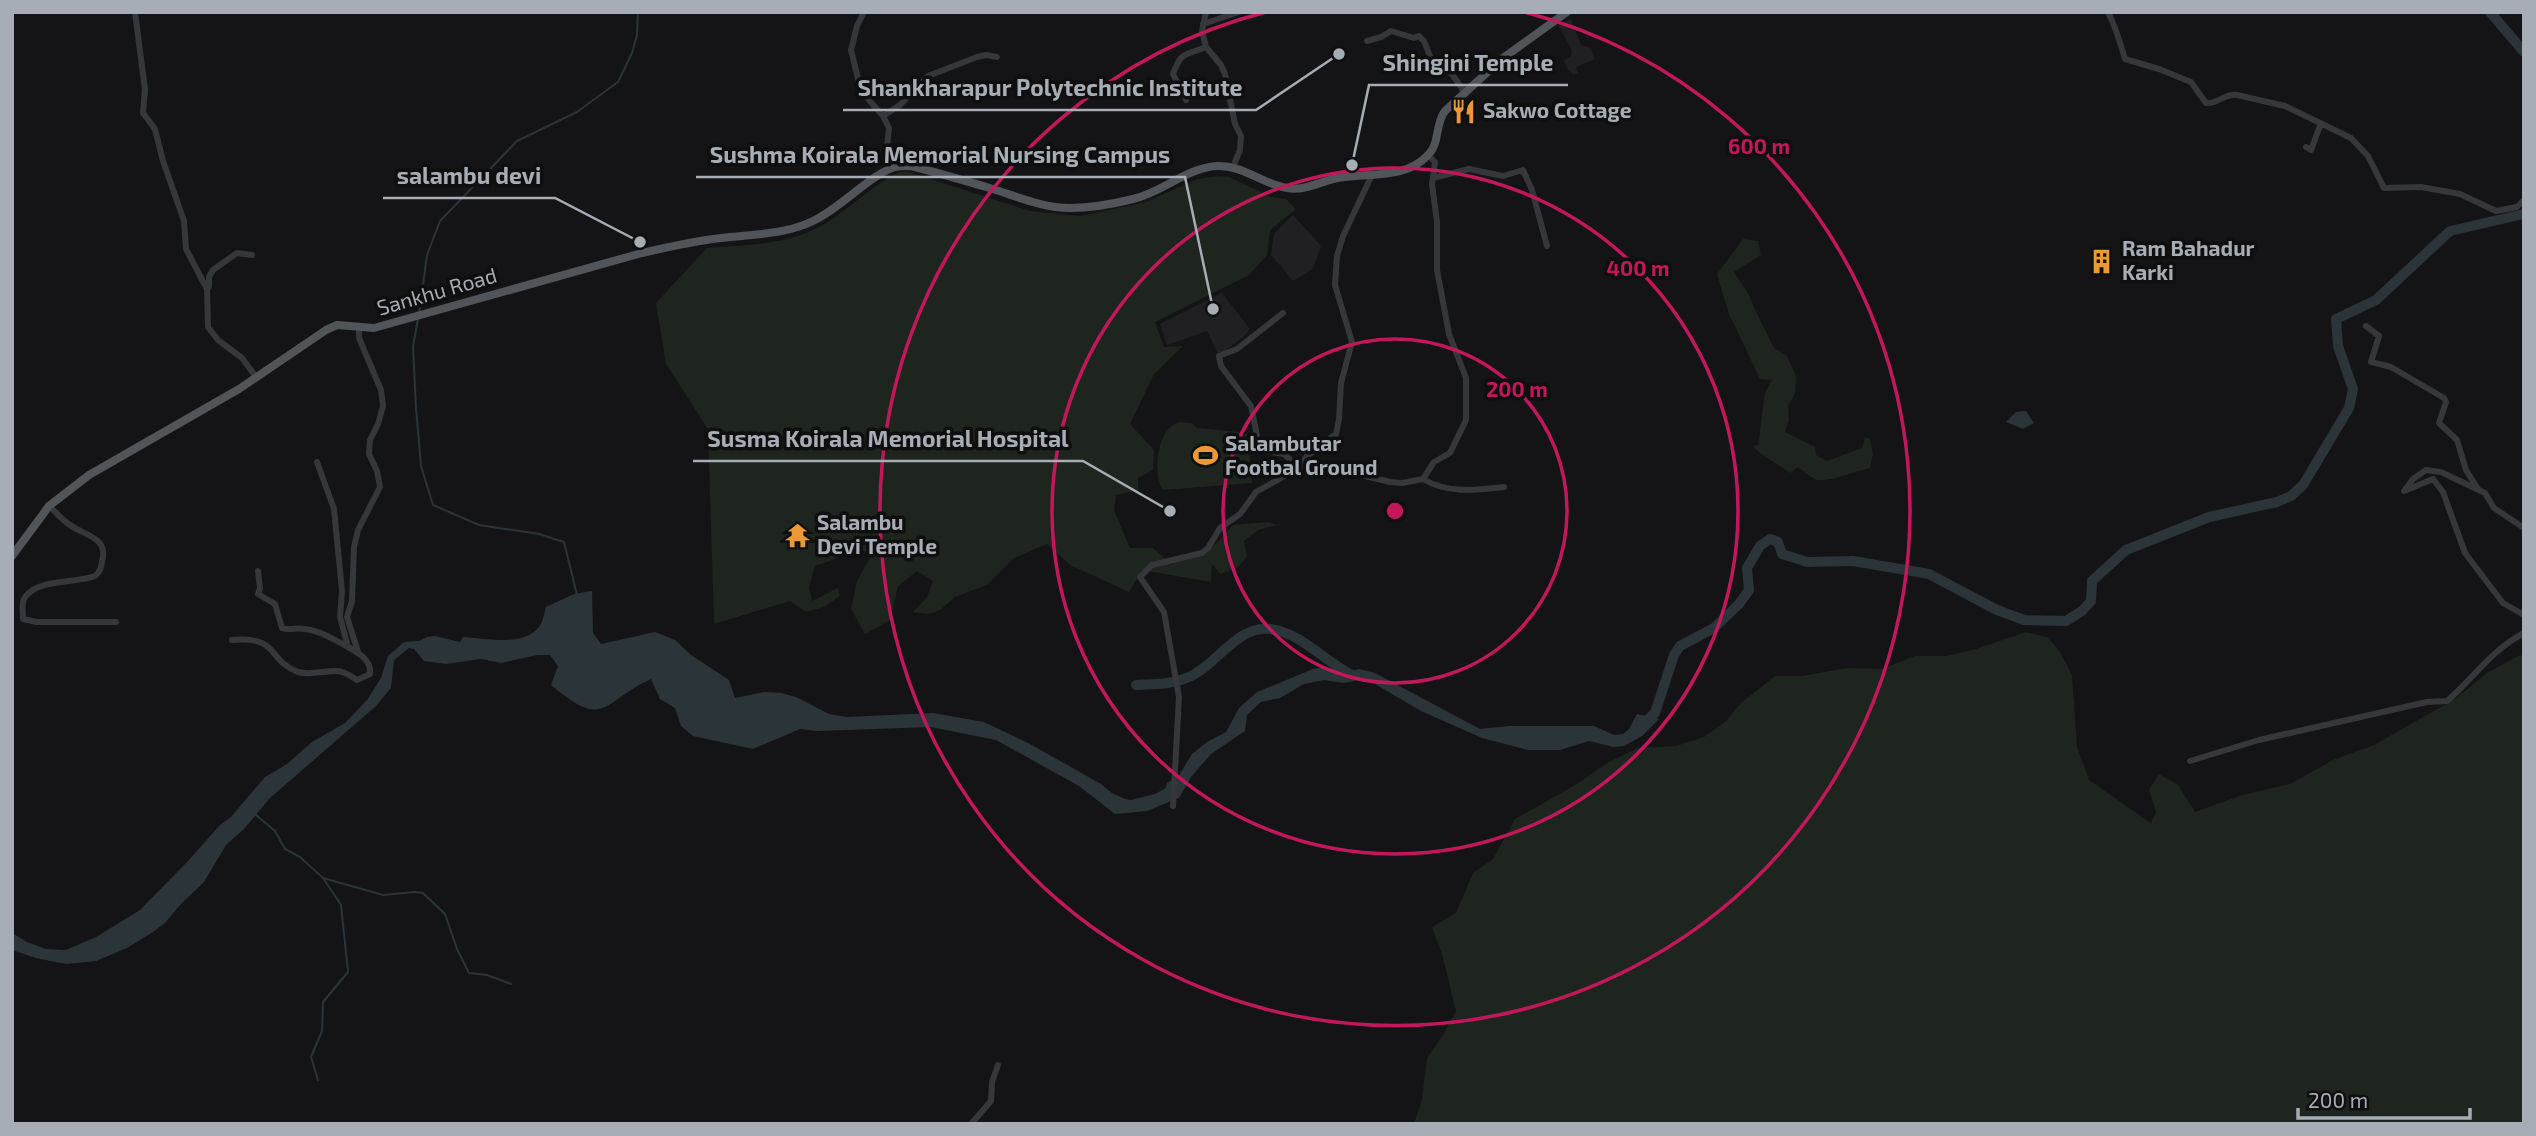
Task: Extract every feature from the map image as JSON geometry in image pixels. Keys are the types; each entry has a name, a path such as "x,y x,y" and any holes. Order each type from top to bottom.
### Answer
{"main road":[{"path":"895,167 911,166 1033,202 1069,208 1135,199 1203,168 1233,167 1275,186 1294,189 1309,188 1333,179 1371,177 1401,171 1420,162 1434,148 1442,115 1503,58 1567,12"},
{"name":"Sankhu Road","path":"12,556 49,506 89,475 161,435 332,327 342,325 374,328 684,243 774,233 814,221 842,205 880,175 895,167"}],"street":[{"path":"135,12 145,90 143,113 155,129 184,221 186,249 207,289"},
{"path":"864,12 851,50 861,91 883,116 889,128 887,147 895,167"},
{"path":"1206,12 1202,31 1206,47 1225,74 1232,110 1241,136 1240,150 1233,167"},
{"path":"1203,24 1239,12"},
{"path":"2108,12 2125,60 2159,69 2191,82 2206,103 2216,102 2230,94 2237,95 2276,103 2321,123 2351,138 2368,156 2384,188 2421,187 2460,194 2496,211 2517,206 2524,200"},
{"path":"1367,41 1391,31 1414,38 1419,36 1424,41 1432,61 1452,74 1465,93"},
{"path":"1186,100 1173,74 1179,58 1184,53 1206,47"},
{"path":"883,116 900,105 928,76 977,57 997,57"},
{"path":"2306,147 2311,150 2321,123"},
{"path":"1423,479 1434,462 1450,453 1466,420 1466,378 1449,334 1437,270 1437,222 1432,192 1436,162 1428,155"},
{"path":"1433,178 1469,169 1503,176 1523,170 1532,190 1547,246"},
{"path":"1173,806 1173,778 1179,732 1178,688 1164,612 1142,582 1141,574 1162,561 1202,553 1220,528 1240,514 1256,492 1299,468 1306,457 1333,438 1338,429 1341,383 1352,341 1335,285 1337,256 1343,236 1371,177"},
{"path":"253,255 237,253 210,274 207,321 211,332 242,358 256,377"},
{"path":"1283,313 1237,349 1219,356 1221,366 1251,406 1260,450 1284,454 1299,468 1345,471 1390,482 1423,479 1442,488 1458,490 1504,487"},
{"path":"2366,326 2379,336 2371,362 2391,367 2444,398 2446,402 2439,423 2457,440 2466,470 2479,490"},
{"path":"358,652 347,617 352,601 354,547 358,530 380,487 377,471 369,454 370,440 383,406 381,390 359,338 359,328"},
{"path":"317,462 334,509 342,591 340,617 348,647"},
{"path":"2524,528 2494,508 2485,493 2463,485 2441,472 2426,470 2413,479 2404,491 2433,479 2443,492 2465,552 2503,603 2524,615"},
{"path":"49,506 70,525 96,538 102,545 104,556 100,572 95,576 39,587 25,596 22,604 23,619 37,622 116,622"},
{"path":"232,640 251,638 261,641 287,665 299,672 317,674 335,670 357,680 365,678 370,671 368,663 358,652 324,634 304,628 282,628 275,604 258,594 258,571"},
{"path":"2190,761 2259,740 2427,702 2447,701 2469,682 2479,666 2493,653 2524,633"},
{"path":"971,1124 991,1101 992,1082 998,1065"}],"shaded area":[{"path":"1571,19 1581,45 1591,48 1595,59 1576,67 1578,73 1574,75 1564,61 1571,56 1572,50 1558,25"},
{"path":"899,172 909,172 1030,211 1080,216 1146,202 1198,179 1218,176 1229,177 1271,197 1286,199 1296,209 1270,230 1267,255 1249,275 1155,322 1164,347 1183,346 1154,374 1130,424 1154,450 1153,470 1138,478 1138,490 1116,495 1114,510 1130,548 1153,548 1171,564 1205,555 1233,525 1268,522 1277,525 1258,530 1244,541 1247,557 1238,567 1220,574 1212,564 1211,582 1142,570 1129,592 1070,565 1047,544 1014,558 987,585 955,597 940,610 929,614 913,612 927,597 933,581 917,571 898,586 890,620 865,634 851,609 857,581 872,554 861,550 815,566 809,587 812,601 838,588 840,596 824,607 806,612 790,601 714,624 708,429 666,364 656,303 707,248 769,243 814,230"},
{"path":"1293,215 1321,246 1313,269 1293,281 1271,255 1274,234"},
{"path":"1743,239 1758,241 1761,255 1734,272 1749,295 1774,348 1787,356 1796,376 1795,393 1788,406 1789,420 1785,432 1815,447 1816,455 1827,461 1862,448 1865,437 1870,439 1873,454 1870,468 1818,480 1798,467 1790,473 1753,446 1758,445 1765,393 1772,380 1760,379 1729,314 1717,274"},
{"path":"1222,293 1250,329 1244,336 1219,356 1207,331 1167,345 1160,324"},
{"path":"2026,411 2034,423 2023,429 2006,422 2016,412"},
{"name":"Salambutar Footbal Ground","path":"1180,422 1192,423 1197,428 1248,435 1252,483 1163,490 1158,473 1159,452 1166,432"},
{"path":"592,591 593,633 601,644 655,632 675,640 691,655 729,680 735,698 764,692 781,693 796,697 829,714 847,717 933,713 984,722 1030,744 1112,793 1131,800 1155,794 1166,788 1167,783 1178,777 1192,754 1226,732 1239,708 1257,692 1324,667 1351,671 1359,669 1375,673 1480,729 1510,726 1594,726 1614,735 1623,734 1629,729 1637,714 1659,719 1642,736 1624,746 1613,747 1589,741 1560,750 1528,750 1482,738 1421,711 1375,684 1359,680 1344,683 1324,680 1304,684 1280,698 1261,702 1247,715 1245,731 1211,754 1191,777 1179,798 1147,811 1115,814 1079,786 996,740 931,727 817,731 800,729 753,749 693,736 681,726 675,708 660,699 651,679 603,708 594,709 583,707 551,685 558,666 550,655 501,663 481,659 446,664 424,661 414,649 409,648 394,660 391,688 376,706 270,798 244,829 226,845 204,882 165,923 127,948 96,961 66,964 12,950 12,933 46,949 66,950 96,937 140,910 220,825 231,817 265,777 287,764 312,742 345,723 367,700 381,678 388,656 404,642 435,636 460,642 463,637 503,640 523,638 540,626 546,607 574,594"},
{"path":"2026,632 2047,637 2060,652 2072,675 2077,747 2089,780 2151,823 2156,812 2149,790 2159,774 2178,785 2195,812 2242,795 2290,784 2333,760 2374,745 2455,699 2487,673 2524,655 2524,1124 1414,1124 1422,1099 1427,1058 1456,1011 1442,954 1432,927 1456,913 1473,873 1493,859 1515,819 1577,784 1607,763 1638,748 1676,746 1704,737 1726,721 1741,703 1775,676 1802,676 1847,668 1882,669 1915,656 1946,656"}],"waterway":[{"path":"419,314 427,255 440,221 517,141 577,112 618,82 632,53 637,35 638,12"},
{"path":"2490,12 2524,52"},
{"path":"1642,725 1655,713 1674,655 1680,646 1714,628 1739,604 1749,590 1747,568 1760,546 1770,539 1778,542 1782,554 1807,562 1853,561 1929,574 1997,610 2024,620 2066,621 2082,611 2091,601 2092,581 2126,550 2209,517 2277,502 2291,496 2303,485 2349,408 2353,389 2338,346 2336,319 2376,300 2450,231 2524,214"},
{"path":"418,319 413,346 416,408 421,466 433,505 479,525 539,534 564,542 577,595"},
{"path":"1136,685 1169,683 1189,677 1209,664 1237,639 1258,629 1270,629 1293,636 1354,676"},
{"path":"256,815 275,831 285,849 300,857 323,878 341,905 348,972 323,1002 322,1031 311,1057 318,1080"},
{"path":"323,878 383,895 423,893 445,914 469,973 487,975 511,984"}],"place":[{"name":"Shankharapur Polytechnic Institute","path":"1339,54"},
{"name":"Sakwo Cottage","path":"1463,111"},
{"name":"Shingini Temple","path":"1352,165"},
{"name":"salambu devi","path":"640,242"},
{"name":"Ram Bahadur Karki","path":"2102,261"},
{"name":"Sushma Koirala Memorial Nursing Campus","path":"1213,309"},
{"name":"Salambutar Footbal Ground","path":"1205,456"},
{"name":"Susma Koirala Memorial Hospital","path":"1170,511"},
{"name":"Salambu Devi Temple","path":"797,535"}]}
